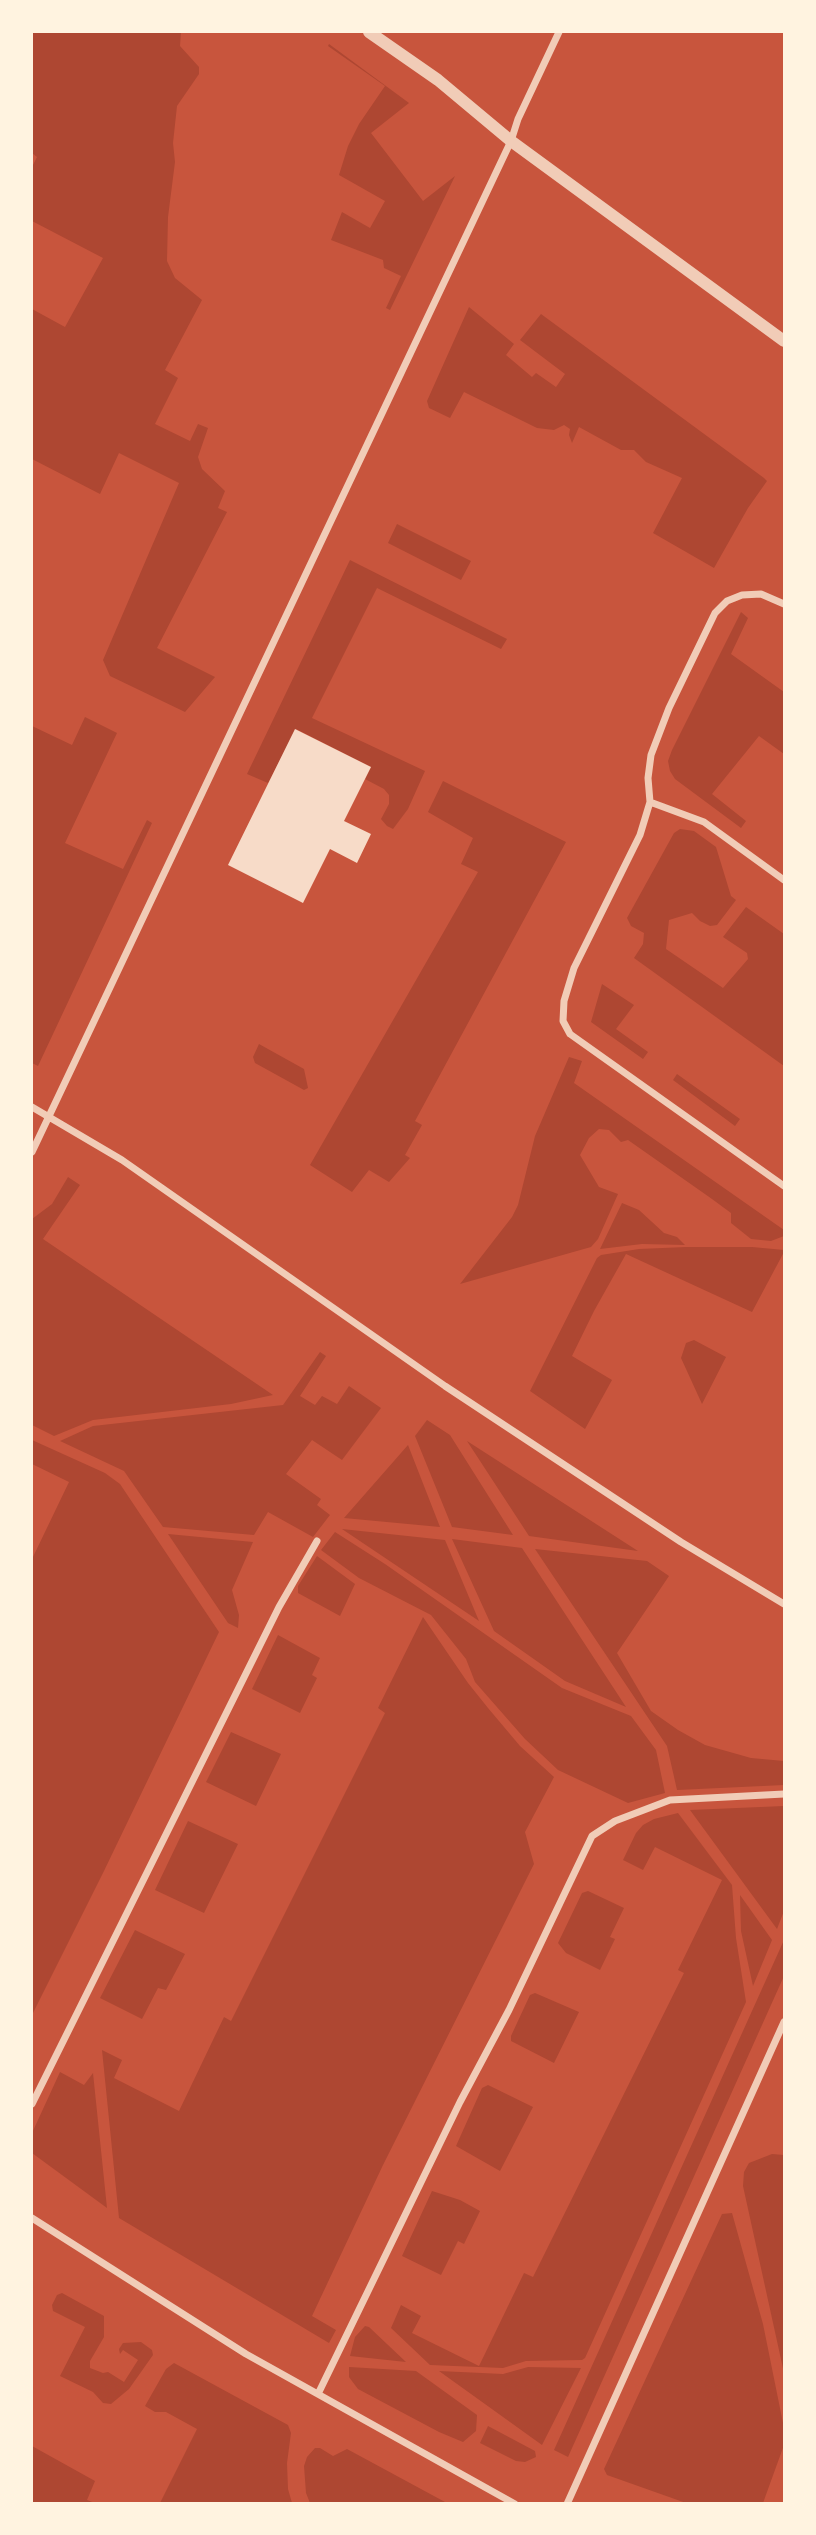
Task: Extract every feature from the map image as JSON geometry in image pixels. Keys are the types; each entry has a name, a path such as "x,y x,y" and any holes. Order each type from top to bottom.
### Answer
{"street":[{"path":"369,32 438,80 511,141 785,341"},
{"path":"32,1152 511,141 518,119 559,32"},
{"path":"785,604 761,594 742,595 727,601 715,613 669,708 651,755 648,778 650,802 640,835 574,968 564,1001 563,1021 570,1034 785,1186"},
{"path":"650,802 704,822 785,880"},
{"path":"32,1107 122,1160 479,1408 681,1542 785,1604"},
{"path":"32,2105 279,1607 317,1541"},
{"path":"318,2394 460,2102 509,2010 592,1836 615,1821 670,1800 785,1794"},
{"path":"566,2504 785,2022"},
{"path":"32,2218 187,2319 515,2504"}],"shaded area":[{"path":"32,32 181,32 180,46 199,67 199,74 177,106 167,261 175,278 202,300 165,370 178,378 155,424 190,441 198,424 208,428 198,457 202,469 225,491 218,508 227,512 157,648 215,677 185,712 110,676 103,660 179,483 119,453 100,494 32,459 32,309 65,327 103,258 32,221 32,167 37,157 32,153"},
{"path":"329,44 409,103 371,133 423,201 455,176 390,310 386,308 401,276 384,268 383,260 331,240 342,212 370,228 385,201 339,175 348,146 359,124 385,86 328,46"},
{"path":"469,307 514,344 506,355 532,377 536,373 556,387 565,374 520,340 541,314 767,481 748,508 714,568 653,533 682,478 646,462 634,450 621,450 579,427 572,443 570,429 564,425 554,430 537,428 464,392 450,418 429,408 427,401"},
{"path":"397,524 471,561 461,580 388,543"},
{"path":"350,560 507,639 501,649 377,588 312,718 425,771 408,809 393,829 381,819 389,804 389,795 384,789 365,779 371,767 296,729 268,783 247,774"},
{"path":"741,612 748,618 731,654 784,692 784,754 759,736 712,794 746,821 741,828 675,779 668,761"},
{"path":"85,717 117,733 65,843 123,869 147,820 152,823 38,1066 32,1063 32,726 72,745"},
{"path":"443,781 566,842 415,1121 422,1125 405,1155 410,1158 389,1182 369,1170 352,1192 310,1165 478,872 461,864 473,838 428,812"},
{"path":"680,829 694,831 716,847 731,896 736,900 717,925 710,926 692,913 669,920 666,949 723,988 748,959 747,953 723,937 746,907 784,934 784,1066 634,958 643,944 644,933 631,926 627,918 674,833"},
{"path":"602,984 634,1005 616,1029 648,1052 643,1059 591,1022"},
{"path":"259,1044 304,1069 308,1088 304,1090 255,1063 253,1057"},
{"path":"569,1057 582,1061 574,1083 784,1230 784,1236 771,1241 751,1239 731,1223 731,1213 712,1199 628,1140 621,1142 609,1130 599,1129 589,1138 580,1155 599,1187 618,1194 598,1239 591,1247 460,1284 512,1217 518,1205 535,1136"},
{"path":"677,1074 740,1119 735,1126 673,1080"},
{"path":"68,1177 80,1185 43,1239 273,1395 231,1404 93,1420 54,1436 32,1425 32,1219 52,1204"},
{"path":"622,1203 639,1210 664,1233 677,1237 685,1245 642,1244 600,1249"},
{"path":"752,1247 784,1252 752,1312 626,1254 572,1356 612,1380 585,1429 530,1391 597,1258 639,1249"},
{"path":"694,1340 726,1357 702,1404 681,1358 686,1343"},
{"path":"320,1352 326,1356 300,1396 315,1405 322,1396 337,1404 349,1386 381,1408 342,1460 312,1440 286,1474 321,1499 317,1505 330,1515 313,1537 268,1512 254,1535 163,1527 124,1471 60,1441 93,1426 283,1405"},
{"path":"427,1420 450,1435 513,1535 452,1527 415,1436"},
{"path":"32,1440 105,1473 120,1484 219,1632 32,2015 32,1559 69,1482 32,1464"},
{"path":"467,1441 638,1551 529,1536"},
{"path":"408,1445 440,1527 344,1518"},
{"path":"342,1529 445,1540 479,1621"},
{"path":"335,1532 562,1688 631,1716 656,1750 665,1793 628,1803 558,1770 525,1739 475,1682 466,1659 431,1615 359,1578 321,1550"},
{"path":"168,1534 253,1542 232,1590 239,1615 238,1628 228,1623"},
{"path":"452,1539 522,1548 626,1707 565,1681 494,1631"},
{"path":"535,1549 647,1561 669,1576 617,1653 651,1711 705,1745 751,1758 784,1761 784,1785 677,1790 667,1746"},
{"path":"317,1556 355,1584 340,1616 298,1593 298,1586"},
{"path":"423,1617 488,1708 520,1746 554,1777 525,1832 534,1864 383,2165 312,2316 336,2330 329,2343 119,2218 102,2050 122,2060 114,2078 179,2111 224,2017 231,2021 385,1713 378,1708"},
{"path":"278,1635 320,1658 312,1675 317,1678 300,1713 252,1689"},
{"path":"231,1732 281,1754 256,1806 206,1782"},
{"path":"784,1806 784,1911 777,1929 690,1810"},
{"path":"678,1813 732,1885 736,1938 746,2002 585,2358 526,2361 503,2368 430,2365 391,2328 401,2305 421,2316 412,2333 479,2366 524,2273 533,2277 684,1973 678,1970 722,1880 655,1847 643,1870 623,1860 636,1833 643,1825 654,1819"},
{"path":"188,1821 238,1844 204,1913 155,1890"},
{"path":"588,1891 624,1908 610,1937 615,1939 600,1970 566,1953 558,1943 582,1893"},
{"path":"740,1895 772,1940 753,1986 741,1931"},
{"path":"135,1930 185,1954 166,1990 158,1988 142,2019 100,1998"},
{"path":"784,1940 784,1976 568,2457 554,2450"},
{"path":"535,1993 579,2012 554,2063 511,2041 530,1995"},
{"path":"60,2072 84,2085 93,2073 107,2208 32,2153 32,2133"},
{"path":"488,2085 533,2107 500,2171 456,2146 482,2088"},
{"path":"772,2154 784,2155 784,2373 743,2186 744,2172 749,2163"},
{"path":"432,2191 460,2200 480,2211 464,2244 458,2241 441,2275 402,2256"},
{"path":"732,2213 763,2324 784,2428 784,2445 763,2503 686,2503 607,2475 604,2469 722,2214"},
{"path":"62,2293 104,2316 104,2337 90,2361 90,2368 108,2372 124,2382 138,2360 123,2350 120,2354 119,2349 123,2343 141,2342 152,2350 153,2355 129,2389 111,2404 103,2403 93,2392 60,2376 85,2327 53,2311 52,2305 57,2295"},
{"path":"365,2326 406,2362 350,2356 355,2337"},
{"path":"174,2363 288,2425 291,2433 287,2463 288,2489 292,2503 160,2503 197,2429 166,2412 155,2412 145,2406 166,2369"},
{"path":"349,2367 416,2371 477,2415 476,2431 463,2442 439,2432 358,2389 349,2377"},
{"path":"528,2367 581,2368 542,2445 439,2371 503,2374"},
{"path":"488,2426 535,2451 536,2457 525,2462 516,2461 480,2443"},
{"path":"32,2446 95,2481 87,2500 95,2503 32,2503"},
{"path":"315,2448 333,2456 347,2449 445,2502 310,2503 306,2493 304,2466 307,2457"}],"building":[{"path":"295,729 371,767 344,821 371,834 357,863 330,849 303,903 228,865"}]}
